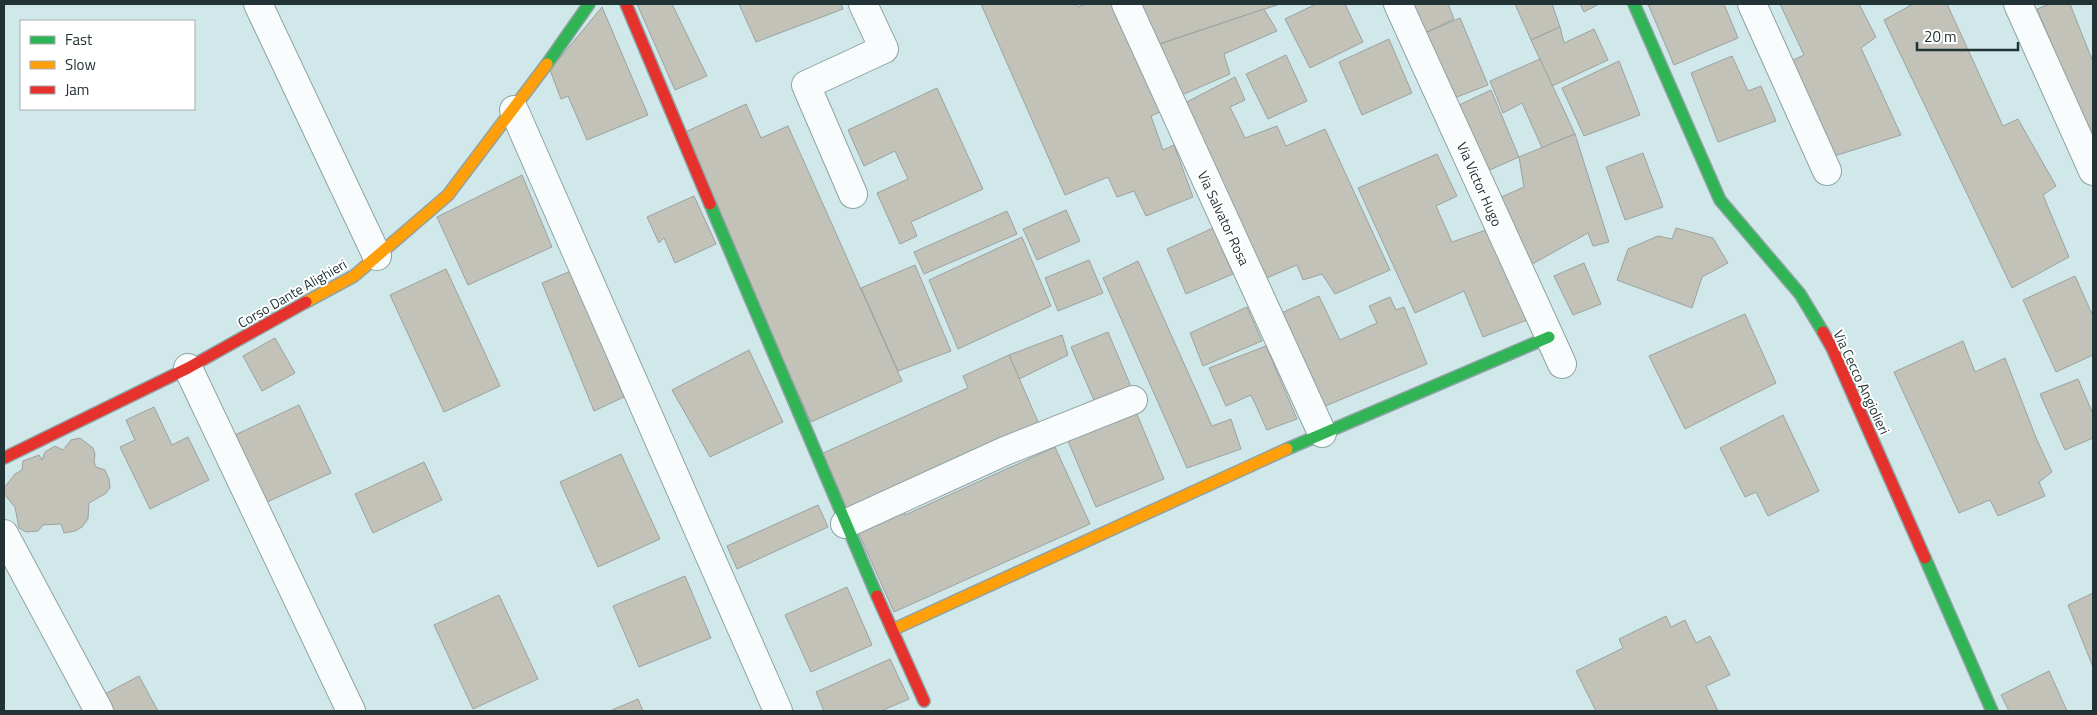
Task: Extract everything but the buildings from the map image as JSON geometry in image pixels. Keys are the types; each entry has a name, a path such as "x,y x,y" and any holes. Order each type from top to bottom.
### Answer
{"street":[{"path":"258,4 377,256"},
{"name":"Corso Dante Alighieri","path":"4,458 188,368 354,276 448,195 514,110 589,4"},
{"path":"626,4 845,524 924,702"},
{"path":"853,194 806,85 884,49 863,4"},
{"name":"Via Salvator Rosa","path":"1126,4 1322,433"},
{"name":"Via Victor Hugo","path":"1398,4 1562,364"},
{"name":"Via Cecco Angiolieri","path":"1634,4 1720,200 1800,294 1832,348 1992,711"},
{"path":"1752,4 1827,171"},
{"path":"2018,4 2093,171"},
{"path":"514,110 778,711"},
{"path":"892,630 1322,433 1549,337"},
{"path":"188,368 351,711"},
{"path":"845,524 1005,451 1133,400"},
{"path":"4,534 99,711"}],"traffic: fast":[{"path":"547,64 589,4"},
{"path":"1634,4 1720,200 1800,294 1823,332"},
{"path":"710,204 877,596"},
{"path":"1287,449 1549,337"},
{"path":"1925,558 1992,711"}],"traffic: slow":[{"path":"306,302 354,276 448,195 547,64"},
{"path":"892,630 1287,449"}],"traffic: jam":[{"path":"626,4 710,204"},
{"path":"4,458 188,368 306,302"},
{"path":"1823,332 1832,348 1925,558"},
{"path":"877,596 924,701"}]}
